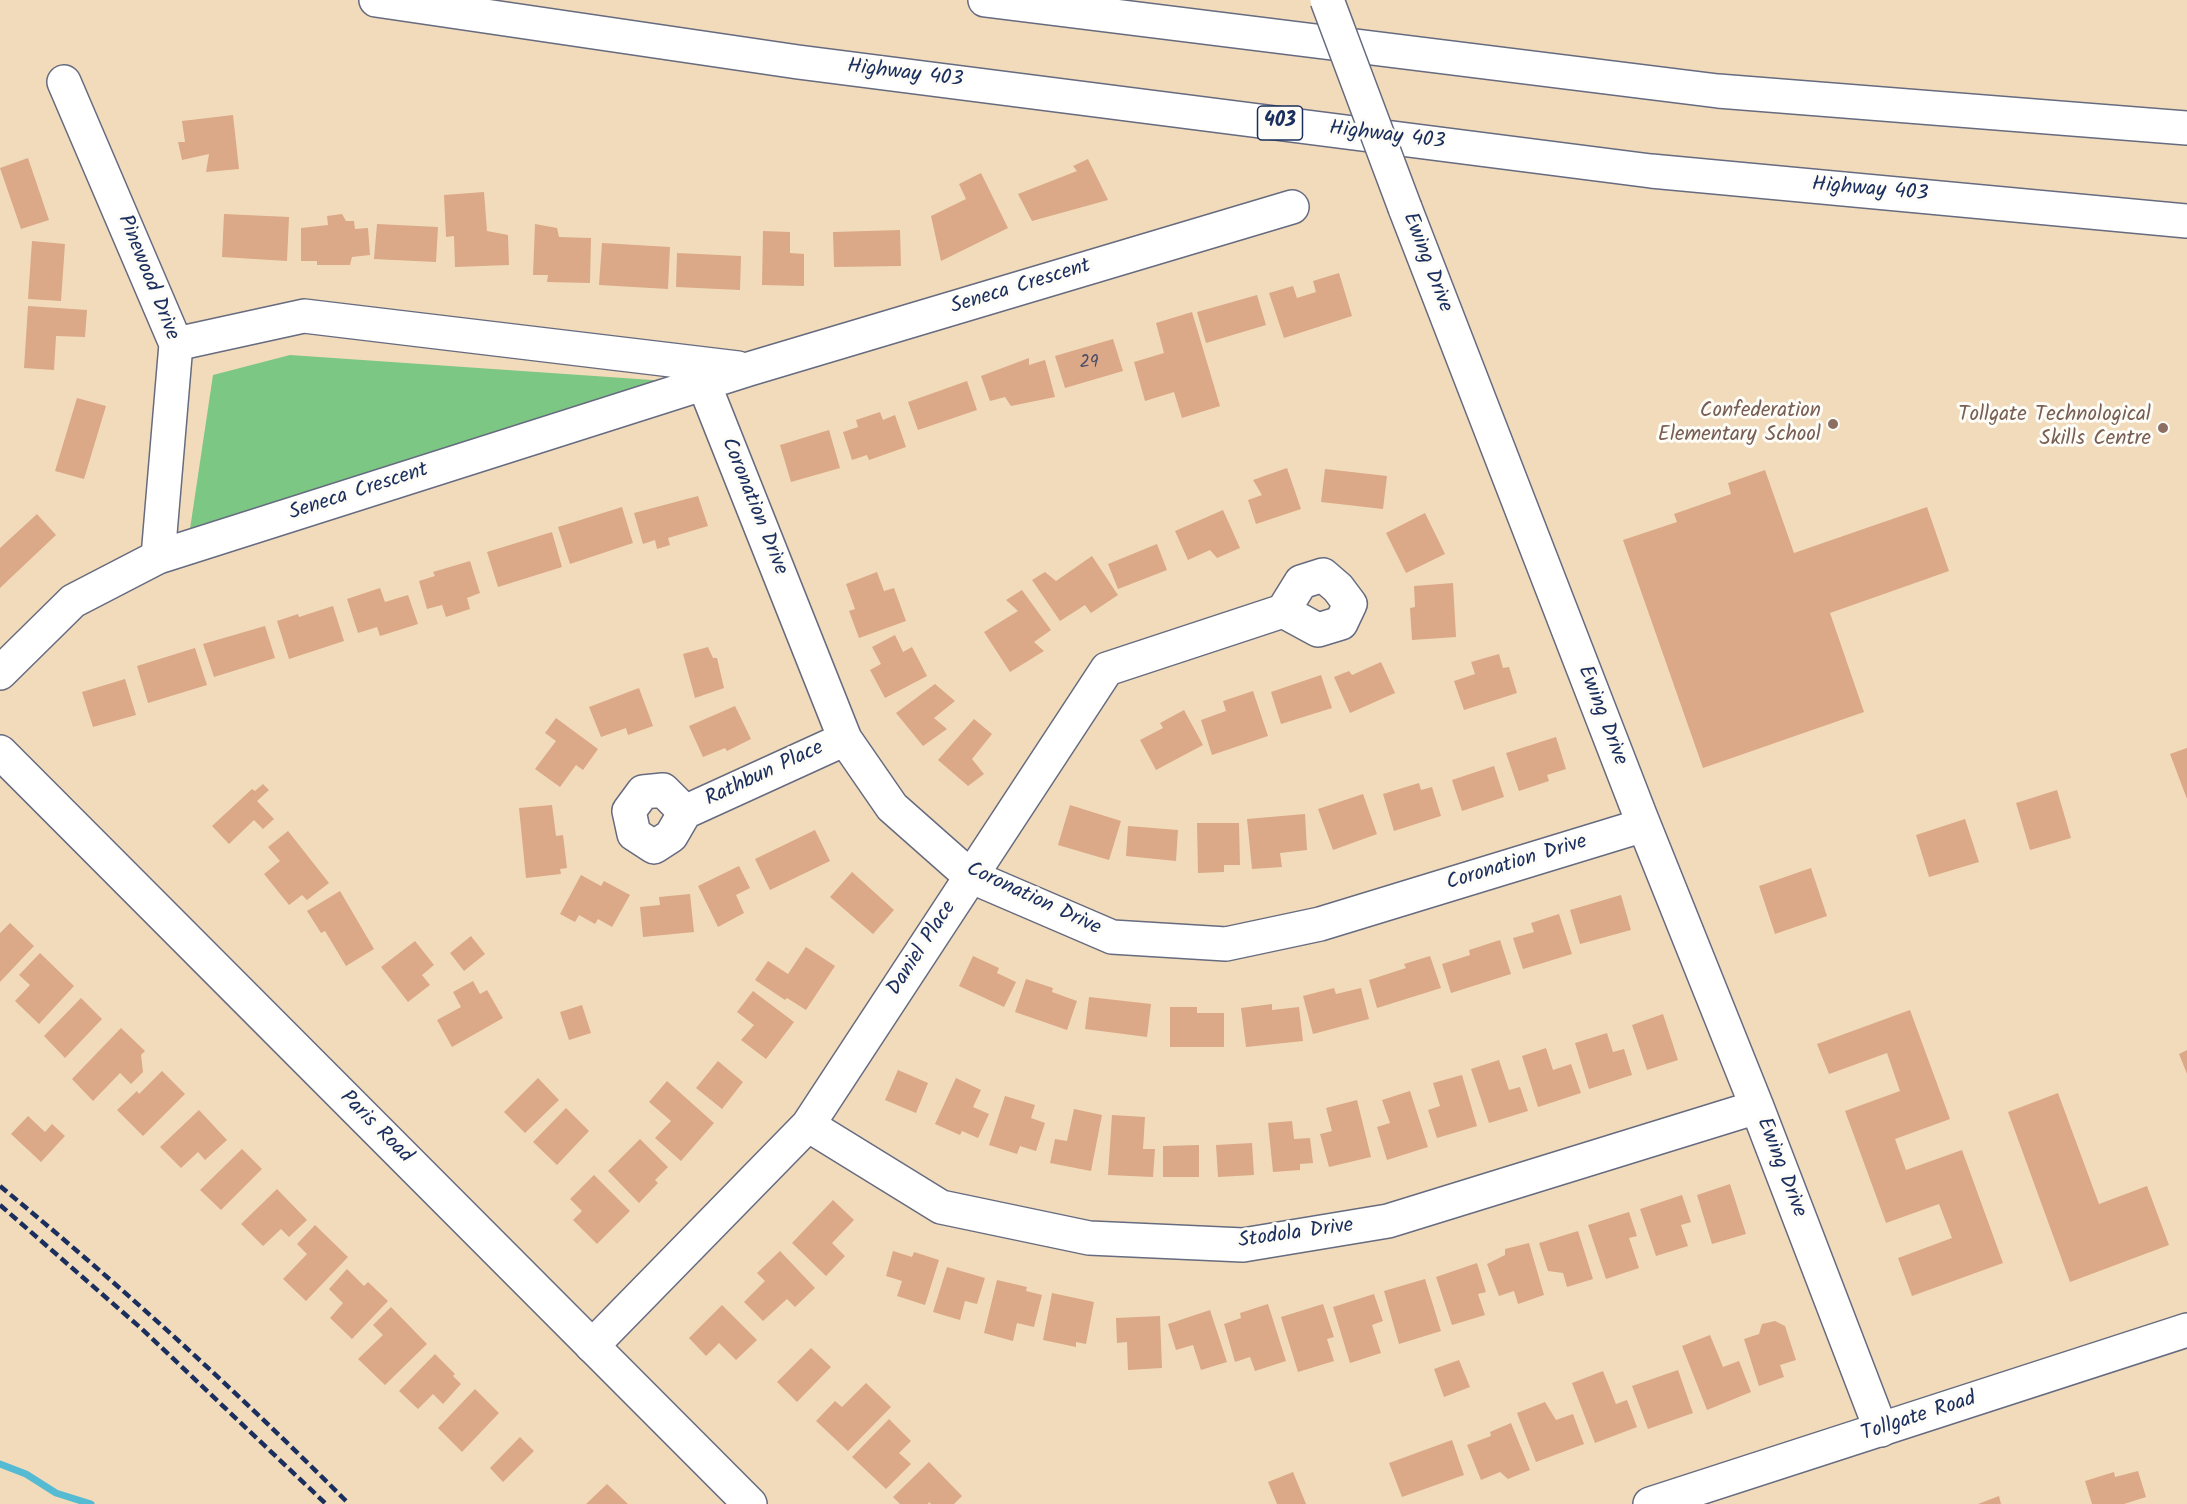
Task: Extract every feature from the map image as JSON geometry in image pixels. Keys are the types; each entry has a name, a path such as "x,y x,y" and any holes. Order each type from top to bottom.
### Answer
{"main road":[{"name":"Highway 403","path":"376,0 798,62 1652,171 2187,221"},
{"path":"985,0 1718,91 2187,128"},
{"name":"Ewing Drive","path":"1327,0 1644,825 1881,1430"},
{"name":"Pinewood Drive","path":"64,82 176,344 158,557"},
{"name":"Seneca Crescent","path":"0,674 73,601 158,557 749,369 1292,207"},
{"name":"Seneca Crescent","path":"176,344 304,316 749,369"},
{"name":"Coronation Drive","path":"704,384 845,739 892,807 970,876 1112,938 1227,944 1320,924 1644,825"},
{"name":"Daniel Place","path":"592,1346 808,1125 1107,669 1283,611"},
{"name":"Rathbun Place","path":"685,812 845,739"},
{"name":"Paris Road","path":"0,752 750,1504"},
{"name":"Stodola Drive","path":"808,1125 941,1207 1089,1238 1243,1245 1388,1221 1756,1107"},
{"name":"Tollgate Road","path":"1650,1504 2187,1330"}],"green space":[{"path":"290,355 667,381 190,529 213,375"}],"building":[{"path":"233,115 239,169 206,172 209,154 182,160 178,142 185,142 182,121"},
{"path":"28,158 49,220 21,229 0,168"},
{"path":"1088,159 1108,200 1032,221 1018,194 1077,171 1073,166"},
{"path":"981,173 1008,228 941,261 931,216 966,199 959,184"},
{"path":"484,192 487,231 508,235 509,265 455,267 454,236 446,237 444,195"},
{"path":"224,214 289,217 287,261 222,257"},
{"path":"342,214 346,221 354,221 355,229 368,228 370,255 352,257 350,265 317,265 317,261 301,261 301,228 328,225 327,216"},
{"path":"377,224 438,227 436,262 374,259"},
{"path":"535,224 557,228 559,237 591,238 590,283 547,282 548,275 533,275"},
{"path":"900,230 901,266 834,267 833,232"},
{"path":"763,231 790,232 790,253 804,254 804,286 762,285"},
{"path":"32,241 65,244 61,301 28,299"},
{"path":"602,243 670,247 668,289 599,285"},
{"path":"677,253 741,256 740,290 676,287"},
{"path":"1339,273 1352,316 1284,338 1269,293 1293,286 1297,298 1316,292 1313,281"},
{"path":"1257,295 1266,325 1206,343 1197,312"},
{"path":"28,306 87,310 85,337 56,336 54,370 24,368"},
{"path":"1192,312 1220,406 1182,418 1174,392 1145,401 1134,362 1164,353 1156,323"},
{"path":"1113,339 1123,371 1065,388 1055,356"},
{"path":"1029,358 1029,365 1045,360 1055,397 1011,406 1005,397 990,401 981,376"},
{"path":"967,381 977,410 918,430 908,402"},
{"path":"77,398 106,406 84,479 55,471"},
{"path":"880,412 883,420 895,415 906,447 869,460 867,455 852,460 843,432 858,427 856,420"},
{"path":"829,430 840,468 791,482 780,445"},
{"path":"1287,468 1301,509 1256,524 1248,500 1262,495 1253,480"},
{"path":"1325,469 1387,476 1383,509 1321,502"},
{"path":"1765,470 1794,553 1927,507 1949,571 1830,613 1864,712 1703,768 1623,540 1677,522 1674,514 1731,494 1728,483"},
{"path":"698,496 708,526 668,538 670,545 657,549 655,540 643,544 634,513"},
{"path":"622,507 633,543 570,564 558,527"},
{"path":"1223,510 1240,548 1217,558 1210,550 1188,560 1175,531"},
{"path":"1425,513 1445,554 1406,573 1386,533"},
{"path":"37,514 56,535 0,588 0,548"},
{"path":"552,532 562,567 498,587 487,552"},
{"path":"1157,544 1167,570 1118,589 1108,564"},
{"path":"1092,556 1118,595 1091,613 1085,605 1060,621 1032,580 1045,572 1056,581"},
{"path":"470,561 480,593 467,598 470,609 446,617 442,605 427,609 419,581 435,576 433,572"},
{"path":"877,572 884,591 894,588 906,621 859,638 849,611 855,609 846,584"},
{"path":"1453,583 1456,637 1412,640 1410,608 1415,607 1414,586"},
{"path":"380,588 385,602 408,595 418,624 380,636 377,627 358,633 347,599"},
{"path":"1022,590 1051,630 1034,642 1044,651 1010,672 984,632 1018,611 1006,600"},
{"path":"333,606 344,641 289,659 277,621 298,614 299,617"},
{"path":"265,626 275,658 214,677 203,644"},
{"path":"895,635 903,652 912,647 927,676 885,698 870,670 881,664 872,647"},
{"path":"708,647 713,658 717,658 724,688 695,698 683,654"},
{"path":"195,648 207,685 148,703 137,666"},
{"path":"1499,654 1503,668 1509,667 1517,693 1464,710 1454,681 1475,674 1471,662"},
{"path":"1381,662 1395,693 1350,713 1334,677 1349,671 1352,675"},
{"path":"1321,675 1332,708 1281,724 1271,692"},
{"path":"125,679 136,715 93,727 82,692"},
{"path":"935,684 955,701 934,718 947,729 923,746 896,713"},
{"path":"639,688 653,726 628,735 626,728 601,737 589,707"},
{"path":"1253,691 1268,736 1212,755 1201,720 1226,711 1223,701"},
{"path":"735,706 751,739 727,751 725,748 703,757 689,726"},
{"path":"1184,710 1203,745 1156,770 1140,740 1163,728 1160,723"},
{"path":"556,718 598,749 583,770 576,765 560,787 535,769 556,741 545,733"},
{"path":"974,719 992,734 972,759 984,774 968,786 938,760"},
{"path":"1556,737 1566,769 1547,775 1549,781 1519,791 1506,753"},
{"path":"2187,748 2187,799 2170,754"},
{"path":"1494,766 1504,797 1462,811 1452,780"},
{"path":"1419,783 1421,790 1432,787 1441,816 1394,831 1383,794"},
{"path":"263,784 269,790 257,801 274,819 263,829 254,820 229,844 212,826 252,789 255,791"},
{"path":"2057,790 2071,838 2030,850 2016,803"},
{"path":"1363,794 1377,834 1333,850 1318,809"},
{"path":"552,805 556,836 563,835 567,868 560,869 561,874 526,878 519,808"},
{"path":"1070,805 1121,821 1109,860 1058,845"},
{"path":"1305,814 1307,850 1280,853 1282,867 1252,869 1247,819"},
{"path":"1965,819 1979,862 1929,877 1916,835"},
{"path":"1197,823 1239,823 1240,865 1224,865 1224,872 1198,873"},
{"path":"1128,826 1178,830 1176,861 1126,856"},
{"path":"815,830 830,861 770,890 755,859"},
{"path":"288,831 329,883 307,900 302,895 289,905 264,874 280,861 268,847"},
{"path":"739,866 750,888 736,895 744,913 718,927 698,886"},
{"path":"1811,868 1827,916 1775,934 1759,886"},
{"path":"852,872 894,910 873,934 830,897"},
{"path":"581,875 601,886 604,881 630,895 612,927 598,919 595,924 579,915 575,922 560,914"},
{"path":"340,891 374,949 346,966 325,931 321,933 307,911"},
{"path":"690,894 694,932 643,937 640,907 660,905 659,897"},
{"path":"1621,895 1631,930 1580,944 1570,910"},
{"path":"1559,914 1572,954 1523,969 1513,938 1534,932 1531,923"},
{"path":"10,923 34,946 0,982 0,933"},
{"path":"471,936 485,954 464,971 450,953"},
{"path":"1500,940 1511,974 1451,993 1442,964 1470,955 1469,950"},
{"path":"415,941 434,965 422,975 430,985 408,1002 381,967"},
{"path":"806,947 835,966 806,1010 787,998 785,1000 755,980 768,961 788,974"},
{"path":"40,953 74,986 39,1024 15,1001 30,985 19,975"},
{"path":"973,956 999,968 997,973 1016,982 1004,1007 959,986"},
{"path":"1430,956 1441,988 1377,1008 1369,980 1406,968 1404,964"},
{"path":"1026,979 1053,988 1052,992 1077,1001 1067,1030 1015,1012"},
{"path":"473,981 480,994 487,990 503,1018 452,1047 437,1020 461,1007 453,992"},
{"path":"1334,988 1336,994 1361,988 1369,1019 1313,1034 1303,996"},
{"path":"753,991 794,1022 766,1059 741,1040 754,1025 737,1012"},
{"path":"1089,997 1151,1004 1147,1037 1085,1029"},
{"path":"81,998 102,1019 65,1058 44,1036"},
{"path":"1272,1004 1272,1010 1299,1007 1303,1041 1246,1047 1241,1008"},
{"path":"582,1005 591,1033 569,1040 560,1012"},
{"path":"1170,1007 1197,1007 1197,1013 1224,1013 1224,1047 1170,1047"},
{"path":"1910,1010 1950,1119 1895,1139 1906,1170 1962,1150 2003,1263 1912,1296 1898,1258 1952,1238 1939,1204 1886,1223 1845,1111 1900,1091 1887,1053 1829,1074 1817,1044"},
{"path":"1663,1014 1678,1060 1647,1070 1632,1025"},
{"path":"121,1028 145,1051 141,1055 143,1072 131,1084 120,1073 93,1101 72,1079"},
{"path":"1607,1033 1613,1052 1624,1049 1632,1075 1589,1089 1575,1043"},
{"path":"1546,1048 1553,1070 1571,1064 1581,1093 1538,1107 1522,1056"},
{"path":"2187,1050 2187,1074 2179,1054"},
{"path":"1499,1060 1509,1090 1520,1087 1528,1111 1489,1123 1471,1069"},
{"path":"718,1061 743,1082 722,1109 696,1088"},
{"path":"898,1070 928,1083 916,1113 885,1100"},
{"path":"162,1071 185,1094 143,1136 117,1110 137,1091 139,1094"},
{"path":"1462,1075 1477,1126 1437,1138 1428,1110 1440,1106 1433,1083"},
{"path":"538,1078 559,1100 525,1133 504,1112"},
{"path":"956,1078 981,1090 973,1107 989,1114 978,1138 962,1131 960,1135 935,1124"},
{"path":"667,1081 714,1123 681,1161 655,1138 671,1121 649,1102"},
{"path":"1410,1091 1428,1147 1387,1160 1377,1127 1390,1123 1382,1100"},
{"path":"2058,1093 2099,1204 2147,1186 2169,1245 2070,1282 2008,1112"},
{"path":"1005,1096 1035,1105 1031,1118 1045,1123 1036,1151 1020,1146 1017,1154 989,1145"},
{"path":"1357,1100 1371,1157 1329,1167 1320,1134 1332,1131 1326,1108"},
{"path":"566,1108 589,1131 557,1165 533,1142"},
{"path":"1074,1109 1102,1115 1091,1171 1050,1163 1055,1139 1067,1141"},
{"path":"199,1110 227,1140 205,1160 198,1152 181,1168 160,1147"},
{"path":"1112,1115 1145,1117 1143,1149 1155,1149 1153,1177 1108,1175"},
{"path":"28,1116 45,1132 52,1124 65,1136 41,1162 11,1134"},
{"path":"1292,1121 1294,1139 1310,1138 1313,1163 1300,1164 1300,1170 1273,1172 1268,1123"},
{"path":"640,1139 668,1167 655,1180 658,1183 639,1203 608,1171"},
{"path":"1252,1143 1254,1175 1218,1177 1216,1145"},
{"path":"1199,1145 1199,1177 1163,1177 1163,1146"},
{"path":"242,1149 262,1169 221,1210 200,1190"},
{"path":"594,1175 630,1211 597,1244 573,1220 582,1211 570,1199"},
{"path":"1730,1184 1746,1234 1712,1244 1697,1195"},
{"path":"277,1189 307,1220 289,1237 281,1229 263,1246 241,1224"},
{"path":"1682,1195 1691,1222 1681,1225 1688,1246 1656,1256 1640,1209"},
{"path":"833,1200 854,1220 832,1243 845,1256 826,1276 792,1243"},
{"path":"1629,1212 1637,1236 1629,1238 1639,1268 1606,1279 1588,1225"},
{"path":"315,1225 348,1257 306,1301 283,1279 307,1254 297,1244"},
{"path":"1578,1231 1593,1279 1567,1287 1563,1273 1548,1271 1539,1243"},
{"path":"1529,1243 1544,1295 1518,1304 1514,1291 1499,1296 1487,1264 1505,1255 1505,1249"},
{"path":"780,1251 815,1288 795,1307 787,1299 763,1321 744,1302 765,1281 757,1273"},
{"path":"893,1251 912,1257 914,1252 939,1260 925,1305 897,1296 902,1281 886,1276"},
{"path":"1477,1263 1486,1292 1478,1294 1485,1315 1452,1325 1436,1277"},
{"path":"947,1267 985,1278 977,1304 965,1301 960,1320 933,1312"},
{"path":"347,1269 364,1286 368,1282 388,1301 352,1339 330,1318 343,1303 329,1289"},
{"path":"1425,1279 1441,1331 1399,1344 1384,1291"},
{"path":"997,1280 1027,1287 1026,1291 1042,1295 1034,1327 1017,1323 1013,1341 984,1333"},
{"path":"1052,1293 1094,1302 1086,1344 1076,1342 1076,1347 1043,1340"},
{"path":"1374,1294 1383,1321 1372,1325 1381,1353 1350,1363 1333,1307"},
{"path":"1268,1304 1286,1361 1255,1371 1250,1357 1235,1362 1224,1324 1241,1318 1240,1313"},
{"path":"1323,1304 1334,1337 1327,1339 1334,1361 1298,1372 1281,1317"},
{"path":"722,1305 757,1340 736,1360 719,1343 706,1356 689,1338"},
{"path":"391,1307 427,1344 385,1385 358,1359 383,1335 373,1325"},
{"path":"1210,1310 1227,1362 1201,1370 1193,1345 1176,1350 1168,1324"},
{"path":"1160,1316 1162,1368 1128,1370 1127,1342 1117,1343 1116,1318"},
{"path":"1775,1321 1785,1326 1796,1360 1780,1365 1784,1377 1759,1386 1744,1339 1759,1334 1762,1324"},
{"path":"1710,1335 1723,1367 1739,1361 1751,1392 1707,1410 1682,1346"},
{"path":"811,1348 831,1367 797,1402 777,1382"},
{"path":"435,1354 455,1374 453,1376 461,1384 443,1404 433,1394 418,1409 399,1391"},
{"path":"1459,1360 1470,1387 1444,1397 1434,1369"},
{"path":"1678,1370 1693,1413 1648,1429 1632,1386"},
{"path":"1603,1371 1616,1404 1627,1400 1637,1427 1595,1443 1572,1383"},
{"path":"866,1383 891,1407 848,1451 816,1421 835,1401 842,1407"},
{"path":"475,1389 499,1413 462,1452 438,1428"},
{"path":"1545,1402 1556,1420 1573,1414 1584,1444 1536,1462 1517,1413"},
{"path":"889,1419 911,1441 899,1453 911,1464 886,1489 852,1457"},
{"path":"1511,1423 1530,1470 1508,1479 1500,1472 1481,1480 1467,1445 1491,1436 1490,1432"},
{"path":"520,1437 534,1451 503,1482 490,1468"},
{"path":"1452,1440 1464,1475 1402,1497 1389,1463"},
{"path":"929,1462 962,1496 954,1504 931,1504 929,1502 928,1504 900,1504 893,1497"},
{"path":"2138,1471 2146,1497 2124,1504 2092,1504 2085,1481 2114,1472 2115,1477"},
{"path":"1293,1472 1306,1504 1277,1504 1268,1482"},
{"path":"607,1484 628,1504 586,1504"},
{"path":"1999,1496 2001,1504 1978,1504"}],"waterway":[{"path":"0,1464 26,1474 56,1493 91,1504"}],"railway":[{"path":"0,1186 178,1340 349,1504"},
{"path":"0,1205 142,1329 326,1504"}],"place":[{"name":"Confederation Elementary School","path":"1833,424"},
{"name":"Tollgate Technological Skills Centre","path":"2163,428"}]}
